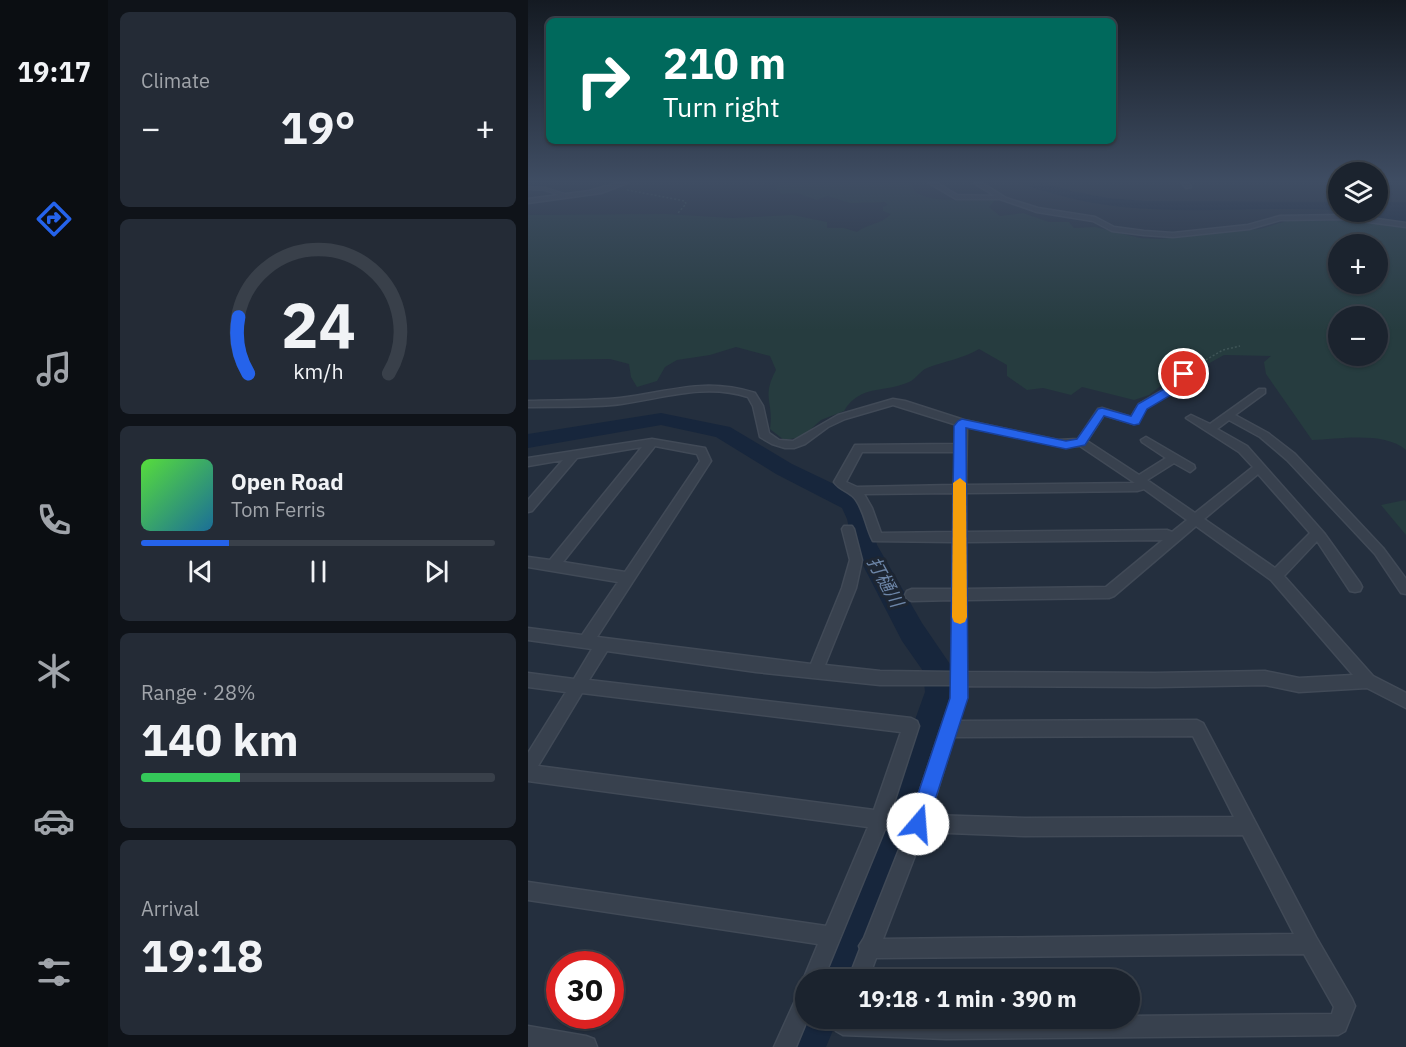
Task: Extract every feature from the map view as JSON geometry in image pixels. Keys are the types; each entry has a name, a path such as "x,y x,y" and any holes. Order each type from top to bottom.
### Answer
{"street":[{"path":"1135,232 1160,235 1191,232"},
{"path":"1081,442 1102,411 1134,421 1142,406 1177,386 1184,374"},
{"path":"528,404 619,401 692,388 733,389 752,395 758,406 764,435 773,441 788,444 803,443 832,420 893,402 962,423 1058,443 1081,442 1089,445 1194,521 1276,576 1368,681 1406,701"},
{"path":"1210,429 1262,391"},
{"path":"1229,416 1264,435 1291,457 1372,543 1395,570 1406,589"},
{"path":"1191,418 1243,449 1320,536 1355,587"},
{"path":"862,969 912,824 950,729 959,698 955,680 962,423"},
{"path":"1146,440 1190,468"},
{"path":"553,566 652,442"},
{"path":"528,462 652,442 701,451 706,461 586,641"},
{"path":"960,448 859,448 840,482 842,486 856,492 865,507 877,538 1167,535 1174,538"},
{"path":"528,508 575,453"},
{"path":"856,492 861,490 1137,487 1173,458"},
{"path":"912,595 1108,592 1254,471 1260,469"},
{"path":"815,671 849,588 856,560 848,529"},
{"path":"1276,576 1312,537 1320,536"},
{"path":"528,562 628,578"},
{"path":"528,634 880,678 955,680 1265,678 1299,685 1368,681"},
{"path":"528,768 604,644"},
{"path":"528,680 911,726 884,820 818,969"},
{"path":"950,729 1197,728 1309,944 1345,1006 1338,1024 1140,1026"},
{"path":"528,773 912,824 1025,827 1248,826"},
{"path":"528,891 831,936"},
{"path":"869,946 880,949 1309,944"},
{"path":"785,1047 795,1024"},
{"path":"528,1037 586,1047"}],"path":[{"path":"1184,374 1223,350 1240,346"}],"green space":[{"path":"528,232 1115,232 1140,238 1159,239 1231,232 1406,232 1406,450 1397,444 1374,438 1312,440 1266,374 1264,362 1271,356 1224,355 1206,365 1187,365 1149,395 1134,400 1082,387 1071,395 1043,388 1027,390 1007,376 1007,365 979,349 960,358 927,368 909,382 865,393 850,402 844,411 821,420 802,437 784,440 770,429 769,387 776,370 770,356 736,347 710,355 677,360 665,367 657,381 637,387 631,377 629,364 610,359 528,360"},
{"path":"1405,500 1406,502 1406,535 1381,505"}],"waterway":[{"name":"打樋川","path":"528,441 661,419 682,422 723,432 784,469 851,502 859,519 865,546 912,632 937,667 940,692 907,789 836,969"},
{"name":"打樋川","path":"805,1047 812,1029"}],"slow traffic":[{"path":"960,483 960,617"}],"route":[{"path":"918,824 959,698 960,426 962,423 1066,445 1081,442 1102,411 1134,421 1142,406 1177,386 1184,374"}]}
